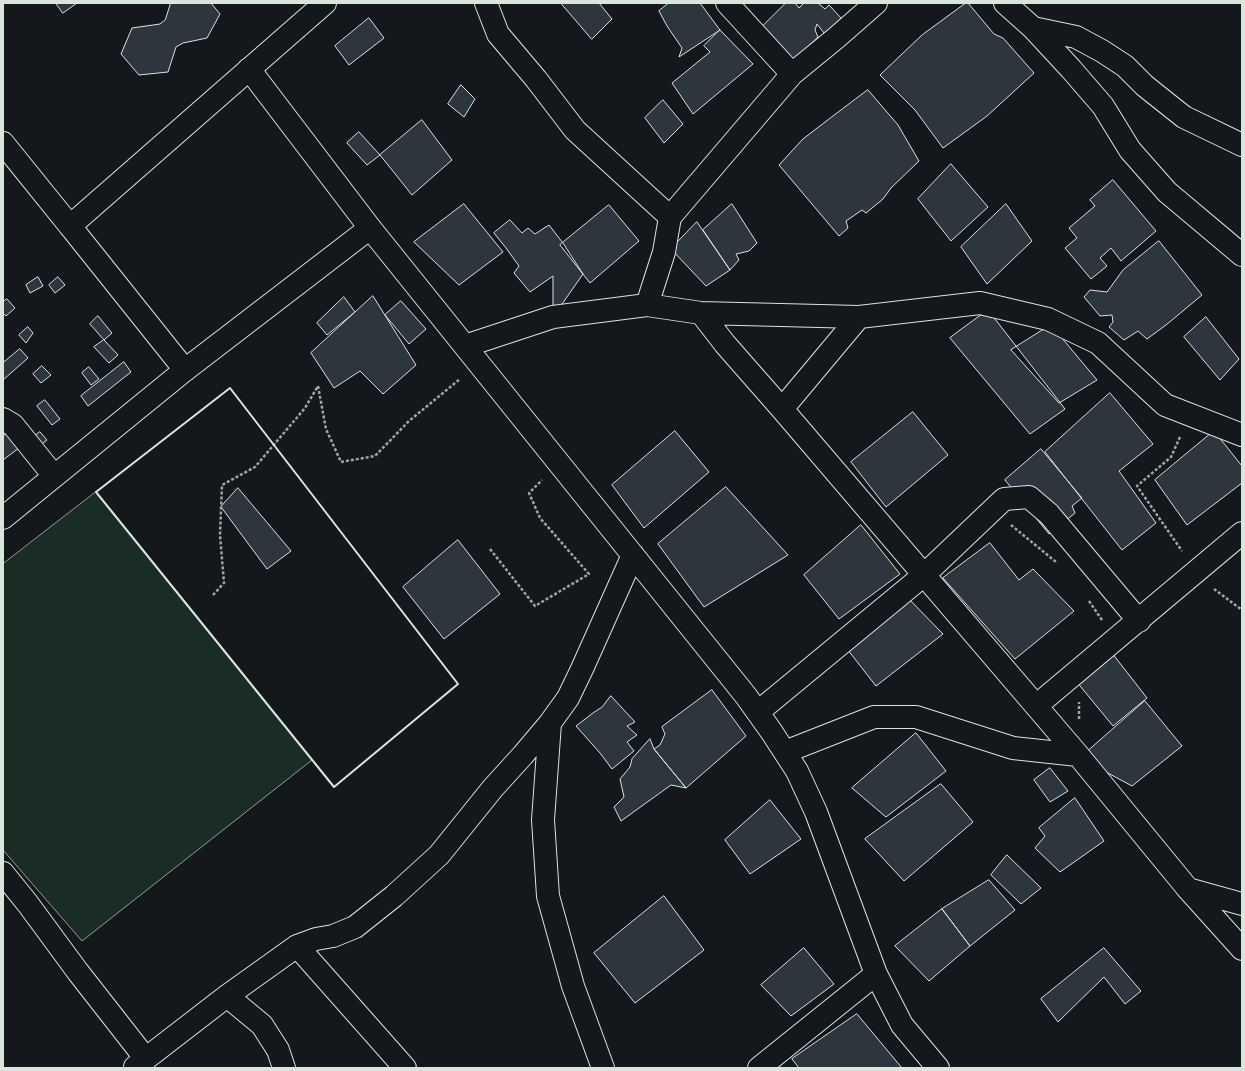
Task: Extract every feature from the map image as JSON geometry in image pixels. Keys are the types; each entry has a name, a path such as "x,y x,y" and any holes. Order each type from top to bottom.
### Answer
{"street":[{"path":"70,226 325,3"},
{"path":"486,3 498,34 536,79 575,130 670,217"},
{"path":"727,3 792,74"},
{"path":"647,305 664,252 670,217 792,74 876,3"},
{"path":"1005,3 1033,28 1103,106 1130,150 1167,192 1242,255"},
{"path":"1033,28 1076,37 1102,51 1125,66 1145,86 1184,117 1242,145"},
{"path":"249,69 370,228 758,712 797,771 816,812 876,974 902,1025 938,1068"},
{"path":"3,143 186,370"},
{"path":"3,518 186,370 370,228"},
{"path":"465,346 553,317 647,305 701,313 859,317 980,303 1048,319 1098,343 1165,405 1242,435"},
{"path":"701,313 725,344 1036,706 1188,889 1242,949"},
{"path":"782,409 859,317"},
{"path":"3,419 13,425 54,476"},
{"path":"758,712 924,575 1004,499 1029,497 1049,514 1139,621"},
{"path":"1036,706 1242,533"},
{"path":"3,873 28,904 78,972 140,1063 297,946 316,939 333,936 355,927 394,896 439,855 493,788 524,756 568,698 633,555"},
{"path":"785,752 874,717 916,717 1013,748 1078,756"},
{"path":"550,723 543,820 548,896 573,986 603,1068"},
{"path":"1188,889 1242,904"},
{"path":"297,946 405,1068"},
{"path":"759,1068 876,974"},
{"path":"228,996 262,1025 278,1050 284,1068"}],"path":[{"path":"213,595 224,583 220,534 222,485 255,467 305,408 318,386 326,428 341,462 375,456 409,421 479,363"},
{"path":"1190,415 1171,457 1136,486 1203,580 1242,610"},
{"path":"490,549 535,606 589,574 540,518 529,493 560,464"},
{"path":"1008,523 1056,562"},
{"path":"1086,597 1114,641"},
{"path":"1076,696 1079,701 1078,756"}],"green space":[{"path":"96,492 312,760 82,941 3,850 3,564"}],"building":[{"path":"56,3 77,3 63,13"},
{"path":"171,3 211,3 220,14 207,38 183,43 176,47 168,72 139,75 121,54 132,28 160,24 165,20"},
{"path":"561,3 599,3 612,19 592,39"},
{"path":"669,3 700,3 720,30 679,57 682,48 659,11"},
{"path":"786,3 795,3 799,8 804,3 818,3 825,9 829,5 842,19 824,33 817,24 815,30 818,37 791,63 760,29"},
{"path":"968,3 994,34 1003,38 1034,73 987,116 943,148 915,110 880,75 922,35"},
{"path":"369,18 384,38 349,65 335,46"},
{"path":"720,30 753,64 693,114 672,83 710,52 704,46"},
{"path":"461,85 475,99 464,117 448,104"},
{"path":"868,90 898,125 919,161 891,188 883,199 866,213 862,210 846,221 848,228 839,236 779,165 803,139"},
{"path":"663,100 683,124 664,143 645,118"},
{"path":"422,120 452,160 412,195 380,155"},
{"path":"359,132 380,155 367,165 347,143"},
{"path":"951,164 988,207 951,241 918,199"},
{"path":"1113,180 1156,231 1121,261 1111,248 1100,258 1107,266 1091,279 1065,248 1077,238 1069,228 1095,206 1090,200"},
{"path":"464,204 503,252 459,285 414,242"},
{"path":"732,204 757,243 749,251 736,254 739,260 730,270 703,230"},
{"path":"1006,204 1032,241 987,284 961,247"},
{"path":"609,205 639,241 590,283 560,245"},
{"path":"510,220 522,233 528,228 535,234 549,225 563,243 583,274 553,317 553,276 530,292 514,273 519,266 494,233"},
{"path":"697,222 730,270 706,286 671,249"},
{"path":"1159,241 1202,295 1147,339 1138,331 1124,340 1109,327 1113,322 1112,315 1100,316 1084,297 1090,290 1107,292 1123,270"},
{"path":"38,277 43,286 30,293 26,285"},
{"path":"58,277 65,285 55,293 49,285"},
{"path":"373,296 416,365 383,394 360,371 334,388 311,353"},
{"path":"344,297 355,312 327,335 317,323"},
{"path":"7,299 15,308 6,316 3,313 3,302"},
{"path":"401,301 426,329 409,344 385,315"},
{"path":"988,310 1065,409 1030,434 950,338"},
{"path":"98,316 112,333 104,340 90,324"},
{"path":"1206,317 1239,359 1220,380 1184,337"},
{"path":"1051,325 1097,380 1059,403 1011,350"},
{"path":"28,327 33,333 26,343 19,335"},
{"path":"104,340 118,355 109,363 94,347"},
{"path":"20,349 28,358 3,380 3,363"},
{"path":"124,362 131,372 88,406 81,396"},
{"path":"42,366 51,375 41,383 33,374"},
{"path":"89,367 99,379 91,385 82,373"},
{"path":"1110,393 1153,444 1119,471 1156,523 1122,550 1045,452"},
{"path":"45,400 60,419 52,425 37,406"},
{"path":"913,412 948,455 886,507 851,462"},
{"path":"675,431 709,472 644,528 612,485"},
{"path":"1214,431 1242,466 1242,483 1187,525 1155,480"},
{"path":"40,432 47,440 34,450 27,442"},
{"path":"7,433 19,448 3,460 3,437"},
{"path":"1041,449 1082,498 1072,506 1075,513 1049,534 1005,480"},
{"path":"726,487 788,555 704,607 658,544"},
{"path":"238,488 291,551 267,569 221,507"},
{"path":"861,525 900,574 839,619 804,575"},
{"path":"458,540 500,594 444,639 403,587"},
{"path":"990,543 1019,580 1033,569 1074,611 1015,659 943,578"},
{"path":"905,595 943,634 876,686 844,645"},
{"path":"1112,653 1147,698 1113,726 1076,681"},
{"path":"712,690 746,736 686,788 654,749 660,745 665,734 662,727"},
{"path":"611,696 635,722 627,726 637,735 627,742 634,751 612,769 576,726 602,707"},
{"path":"1145,701 1182,746 1132,786 1080,758"},
{"path":"916,733 946,771 886,817 852,788"},
{"path":"650,739 654,749 686,788 671,785 621,821 614,807 624,797 620,779 630,767 632,759"},
{"path":"1050,768 1068,791 1050,802 1034,780"},
{"path":"941,784 973,822 904,881 865,839"},
{"path":"1075,798 1104,841 1060,872 1035,848 1045,836 1039,828"},
{"path":"770,800 801,839 750,874 725,840"},
{"path":"1007,855 1041,888 1021,904 991,875"},
{"path":"989,880 1015,910 970,946 942,909"},
{"path":"664,896 704,950 635,1003 594,953"},
{"path":"942,909 970,946 929,981 895,946"},
{"path":"804,948 834,984 791,1016 761,985"},
{"path":"1104,948 1141,991 1125,1004 1104,977 1058,1022 1041,999"},
{"path":"857,1014 902,1068 799,1068 792,1059"}],"wall":[{"path":"230,388 458,684 334,787 96,492 230,388"}]}
